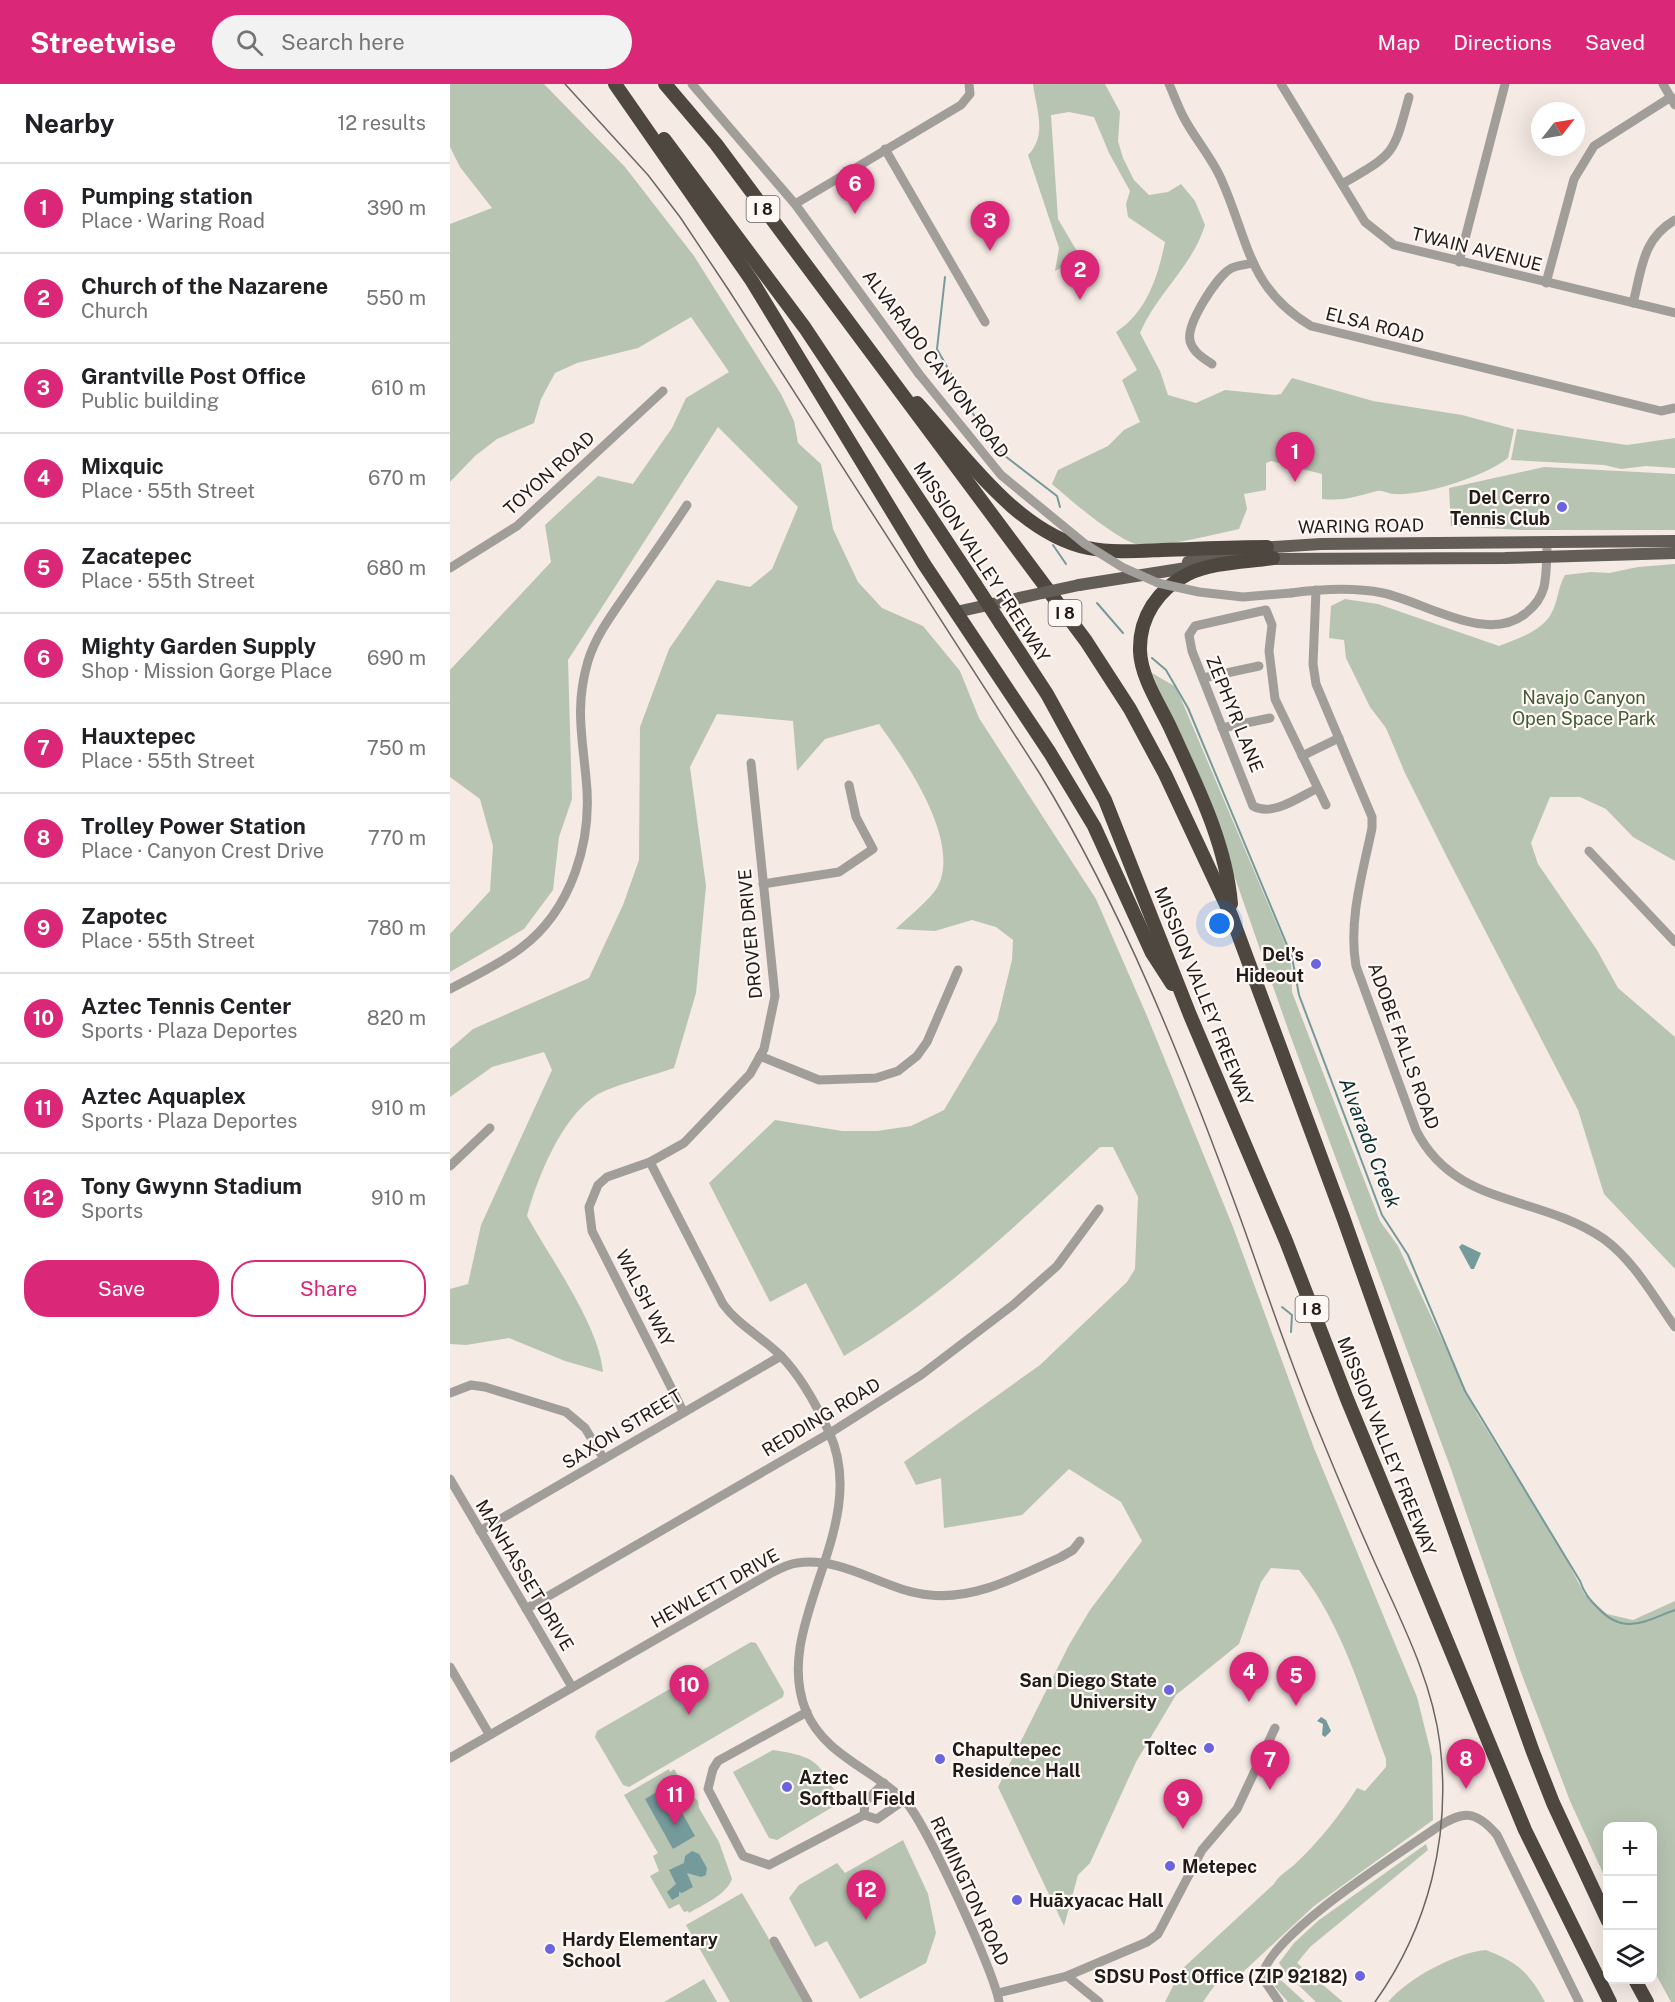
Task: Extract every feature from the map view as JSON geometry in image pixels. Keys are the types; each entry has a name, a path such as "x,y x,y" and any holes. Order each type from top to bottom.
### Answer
{"highway":[{"name":"MISSION VALLEY FREEWAY","path":"617,84 654,125 805,328 1047,694 1105,800 1190,1015 1286,1241 1351,1410 1525,1830 1610,2002"},
{"path":"617,84 752,281 849,439 870,478 1050,753 1094,826 1152,953 1190,1015"},
{"name":"MISSION VALLEY FREEWAY","path":"665,84 716,144 856,337 1092,651 1130,709 1165,774 1232,915 1343,1218 1533,1752 1553,1803 1603,1910"},
{"path":"856,337 1004,499 1027,520 1056,537 1088,548 1130,552 1270,552"},
{"path":"1232,915 1228,872 1181,751 1144,670 1140,642 1149,609 1161,593 1175,581 1190,573 1270,552"},
{"path":"1637,1984 1647,2002"}],"main road":[{"name":"WARING ROAD","path":"956,612 1079,585 1270,552 1547,541 1675,541"},
{"name":"WARING ROAD","path":"1270,552 1505,558 1675,553"}],"street":[{"name":"ALVARADO CANYON ROAD","path":"692,84 795,204 919,374 1001,475 1085,544 1122,567 1158,583 1199,592 1243,597 1316,590"},
{"path":"795,204 961,105 969,94 969,84"},
{"name":"ELSA ROAD","path":"1169,84 1184,118 1222,179 1262,282 1275,299 1311,326 1661,411 1675,408"},
{"name":"TWAIN AVENUE","path":"1281,84 1365,222 1394,245 1675,313"},
{"path":"1459,262 1505,84"},
{"path":"1546,283 1574,178 1594,146 1673,101 1663,84"},
{"path":"1342,184 1385,158 1396,144 1409,97"},
{"path":"885,149 985,322"},
{"path":"1633,303 1650,242 1662,228 1675,220"},
{"path":"1212,364 1195,352 1190,340 1191,324 1220,277 1232,268 1253,263"},
{"name":"TOYON ROAD","path":"450,568 517,526 663,391"},
{"path":"450,989 522,947 550,920 568,891 585,834 588,794 580,739 580,710 588,661 602,630 687,505"},
{"path":"1316,590 1363,590 1384,593 1480,625 1500,626 1518,620 1535,606 1543,589 1547,541"},
{"name":"ADOBE FALLS ROAD","path":"1316,590 1314,675 1372,817 1372,828 1356,902 1354,942 1356,966 1416,1130 1441,1166 1458,1179 1561,1217 1606,1241 1628,1261 1675,1328"},
{"name":"ZEPHYR LANE","path":"1302,756 1275,699 1269,651 1272,625 1266,610 1195,626 1189,635 1203,678 1253,806 1262,811 1273,810 1318,788"},
{"path":"1203,678 1259,666"},
{"path":"1222,728 1270,718"},
{"path":"1326,805 1302,756 1339,738"},
{"name":"DROVER DRIVE","path":"591,1196 607,1177 650,1162 696,1133 750,1074 760,1056 770,1027 775,996 751,763"},
{"path":"763,884 839,872 873,849 856,817 849,785"},
{"path":"1589,851 1675,942"},
{"path":"760,1056 819,1080 876,1078 898,1071 917,1056 927,1042 958,970"},
{"path":"450,1166 490,1128"},
{"name":"REMINGTON ROAD","path":"650,1162 723,1304 736,1319 781,1356 830,1433 839,1493 836,1522 800,1650 797,1669 807,1712 813,1726 835,1750 884,1783 904,1800 921,1824 998,1998"},
{"name":"WALSH WAY","path":"591,1196 589,1216 592,1231 683,1411"},
{"name":"REDDING ROAD","path":"526,1609 830,1433 921,1375 1013,1305 1057,1266 1099,1209"},
{"name":"SAXON STREET","path":"480,1531 781,1356"},
{"path":"450,1393 471,1385 484,1387 566,1412 585,1428 604,1459"},
{"name":"MANHASSET DRIVE","path":"450,1479 572,1687"},
{"name":"HEWLETT DRIVE","path":"450,1758 771,1573 796,1563 825,1562 904,1591 930,1596 954,1596 985,1590 1061,1557 1073,1551 1080,1541"},
{"path":"450,1667 489,1734"},
{"path":"807,1712 718,1761 712,1769 708,1789 743,1856 769,1865 864,1815 877,1819 904,1800"},
{"path":"998,1998 1067,1976 1147,1942 1162,1929 1202,1850 1237,1809 1275,1728"},
{"path":"864,1815 864,1802 884,1783"},
{"path":"1279,2002 1262,1977 1263,1966 1288,1940 1318,1911 1436,1828 1451,1819 1469,1815 1487,1824 1497,1835 1579,2002"},
{"path":"774,1941 808,2002"},
{"path":"1067,1976 1099,2002"}],"green space":[{"path":"450,84 544,84 625,167 694,256 781,394 794,421 798,443 821,464 833,529 858,582 882,608 923,626 960,671 979,718 1096,899 1147,1016 1233,1227 1314,1448 1417,1697 1432,1757 1433,1820 1314,1906 1243,1972 1219,1979 1203,2002 1165,2002 1181,1970 1303,1856 1328,1828 1357,1788 1365,1791 1386,1767 1386,1759 1350,1661 1327,1613 1299,1570 1271,1568 1261,1582 1239,1644 1176,1695 1136,1762 1090,1863 1078,1875 1064,1926 998,1787 1069,1645 1090,1610 1142,1541 1121,1502 1069,1469 1022,1515 944,1528 941,1478 916,1485 904,1462 1040,1365 1127,1282 1135,1269 1138,1197 1113,1147 1100,1147 978,1259 913,1310 844,1356 806,1283 770,1302 709,1183 775,1120 842,1131 877,1131 911,1126 944,1110 997,1021 1012,960 1013,940 996,927 972,920 935,931 896,929 925,902 938,886 943,867 942,846 927,801 879,724 825,739 797,771 793,721 717,714 690,767 706,886 696,993 674,1068 611,1088 595,1096 583,1106 571,1119 552,1150 537,1184 527,1216 583,1313 600,1354 603,1372 565,1361 509,1338 466,1345 450,1344 450,1289 468,1284 481,1225 552,1070 544,1052 492,1067 450,1097 450,1049 473,1029 589,978 623,905 639,860 640,727 669,649 717,580 750,587 772,569 798,507 718,427 568,660 572,799 559,837 553,890 524,929 450,972 450,934 490,891 493,846 480,799 450,777 450,670 551,562 545,525 598,476 633,484 672,428 686,398 729,372 691,317 638,348 577,363 555,373 541,399 534,423 497,439 475,456 450,482 450,224 492,208 460,167 450,147"},
{"path":"1033,84 1105,84 1120,112 1118,141 1123,158 1134,180 1149,195 1168,192 1181,184 1195,201 1205,225 1199,240 1140,333 1160,371 1168,395 1196,403 1225,390 1275,395 1281,394 1292,378 1373,401 1462,415 1514,429 1508,458 1470,478 1422,492 1392,494 1377,491 1337,499 1322,499 1322,474 1271,461 1266,463 1266,490 1244,494 1247,509 1239,529 1161,544 1139,545 1130,542 1081,509 1052,484 1058,470 1108,446 1124,430 1140,422 1122,380 1137,370 1116,332 1136,314 1150,292 1165,242 1128,217 1126,204 1130,191 1109,153 1094,117 1069,112 1051,115 1058,219 1081,258 1055,271 1059,248 1028,155 1038,139 1039,130"},
{"path":"1517,429 1627,445 1675,438 1675,468 1646,466 1621,469 1604,465 1511,460"},
{"name":"Del Cerro Tennis Club","path":"1544,467 1675,474 1675,530 1521,530 1451,526 1449,488"},
{"name":"Navajo Canyon Open Space Park","path":"1675,564 1675,861 1633,837 1606,809 1580,797 1550,797 1531,843 1538,864 1597,950 1618,988 1675,1037 1675,1269 1604,1194 1578,1110 1448,859 1405,773 1386,728 1370,707 1346,658 1344,640 1329,638 1331,606 1345,599 1378,604 1499,646 1529,634 1548,619 1565,575 1591,572 1609,573 1638,567"},
{"path":"1152,673 1176,687 1291,958 1292,992 1380,1221 1398,1246 1477,1414 1562,1551 1585,1595 1607,1614 1633,1620 1675,1601 1675,2002 1671,2002 1657,1976 1657,1822 1603,1822 1603,1873 1570,1801 1522,1675 1451,1469 1289,1032 1214,818"},
{"path":"751,1642 756,1643 784,1692 783,1697 629,1787 623,1785 595,1737 597,1731"},
{"name":"Aztec Softball Field","path":"773,1750 800,1756 816,1764 841,1802 777,1840 769,1838 733,1772"},
{"path":"669,1769 670,1772 674,1769 686,1789 698,1801 699,1808 719,1842 732,1879 720,1894 689,1913 684,1912 679,1904 669,1909 650,1876 659,1871 653,1856 658,1853 624,1795"},
{"path":"903,1840 928,1894 936,1933 926,1963 860,1999 827,1941 815,1947 789,1898 799,1885 837,1863 845,1873"},
{"path":"1426,1844 1428,1850 1310,1947 1297,1963 1343,2002 1316,2002 1285,1972 1279,1963 1294,1943 1319,1920"},
{"path":"742,1893 806,2002 730,2002 686,1925"},
{"path":"1486,1950 1521,1969 1545,2002 1388,2002 1407,1984 1433,1968 1460,1956"},
{"path":"704,1979 717,2002 664,2002"},
{"path":"1278,1980 1305,2002 1288,2002 1275,1987 1275,1982"}],"water":[{"path":"1462,1244 1481,1253 1474,1269 1471,1269 1459,1247"},
{"path":"1321,1717 1326,1720 1331,1731 1325,1737 1322,1735 1323,1724 1317,1721"},
{"path":"667,1786 695,1836 673,1849 645,1799"},
{"path":"692,1851 699,1854 707,1868 706,1875 701,1877 687,1873 693,1887 682,1893 679,1892 679,1896 672,1900 667,1892 676,1884 669,1870 684,1863 685,1856"}],"waterway":[{"name":"Alvarado Creek","path":"945,277 937,349 985,435 1005,456 1057,496 1060,507"},
{"name":"Alvarado Creek","path":"1053,545 1066,564"},
{"name":"Alvarado Creek","path":"1097,603 1123,633"},
{"name":"Alvarado Creek","path":"1152,658 1166,670 1188,708 1292,957 1299,995 1382,1215 1408,1255 1465,1391 1589,1599 1608,1617 1626,1624 1644,1622 1675,1610"},
{"path":"1282,1307 1292,1315 1291,1332"}],"tram line":[{"path":"565,84 648,175 680,217 728,289 1040,774 1098,879 1149,987 1195,1097 1304,1396 1414,1651 1436,1720 1443,1778 1439,1846 1432,1879 1409,1943 1394,1973 1375,2002"}],"place":[{"name":"Mighty Garden Supply","path":"855,214"},
{"name":"Grantville Post Office","path":"990,251"},
{"name":"Church of the Nazarene","path":"1080,300"},
{"name":"Pumping station","path":"1295,482"},
{"name":"Del Cerro Tennis Club","path":"1562,507"},
{"name":"Del’s Hideout","path":"1316,964"},
{"name":"San Diego State University","path":"1169,1690"},
{"name":"Mixquic","path":"1249,1702"},
{"name":"Zacatepec","path":"1296,1706"},
{"name":"Aztec Tennis Center","path":"689,1715"},
{"name":"Toltec","path":"1209,1748"},
{"name":"Chapultepec Residence Hall","path":"940,1759"},
{"name":"Aztec Softball Field","path":"787,1787"},
{"name":"Trolley Power Station","path":"1466,1789"},
{"name":"Hauxtepec","path":"1270,1790"},
{"name":"Aztec Aquaplex","path":"675,1825"},
{"name":"Zapotec","path":"1183,1829"},
{"name":"Metepec","path":"1170,1866"},
{"name":"Huāxyacac Hall","path":"1017,1900"},
{"name":"Tony Gwynn Stadium","path":"866,1920"},
{"name":"Hardy Elementary School","path":"550,1949"},
{"name":"SDSU Post Office (ZIP 92182)","path":"1360,1976"}]}
